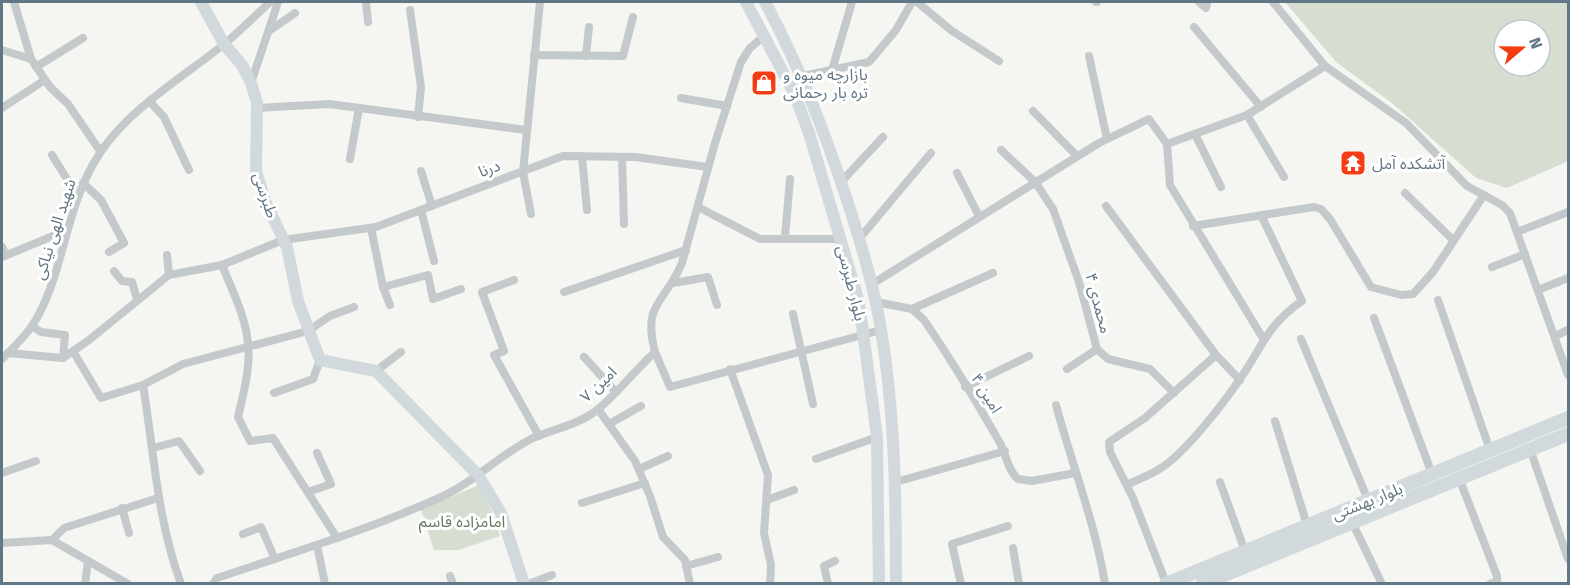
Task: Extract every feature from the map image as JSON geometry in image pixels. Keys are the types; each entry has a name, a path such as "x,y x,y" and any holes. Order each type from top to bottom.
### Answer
{"main road":[{"name":"طبرسی","path":"201,2 224,44 242,65 251,83 257,108 256,171 265,201 284,240 308,331 320,360"},
{"name":"بلوار طبرسی","path":"746,2 794,93 841,239 865,334 877,437 879,584"},
{"name":"بلوار طبرسی","path":"765,2 803,75 824,128 872,284 881,330 896,482 896,584"},
{"path":"320,360 376,371 478,475 501,513 524,584"},
{"name":"بلوار بهشتی","path":"1166,583 1569,418"},
{"name":"بلوار بهشتی","path":"1202,584 1569,434"}],"street":[{"path":"16,2 34,63 45,80 68,104 100,151"},
{"name":"شهید الهی نیاکی","path":"5,356 32,326 53,280 77,195 100,151 150,102 224,44 270,2"},
{"path":"251,83 278,2"},
{"path":"366,2 368,22"},
{"path":"531,214 523,172 540,2"},
{"path":"832,70 852,2"},
{"path":"803,75 869,62 896,30 914,2 952,31 999,61"},
{"path":"1199,2 1206,8 1207,2"},
{"path":"1273,2 1325,66 1406,123 1467,186 1502,205 1510,213 1569,375"},
{"path":"410,10 421,87 418,117"},
{"path":"269,31 295,13"},
{"path":"534,56 623,57 633,17"},
{"path":"586,56 589,27"},
{"path":"1194,27 1261,107"},
{"path":"764,36 750,48 741,62 708,167 686,250 673,283 650,315 649,331 655,352 670,387 881,330"},
{"path":"2,50 34,63 83,38"},
{"path":"1089,56 1103,141"},
{"path":"1167,144 1247,115 1325,66"},
{"path":"2,108 45,80"},
{"path":"681,98 727,106"},
{"path":"150,102 164,117 189,170"},
{"path":"257,108 329,104 526,130"},
{"path":"350,159 359,108"},
{"path":"1033,111 1077,156"},
{"path":"1247,115 1284,177"},
{"path":"872,284 1077,156 1149,119 1167,144 1170,185 1264,340"},
{"path":"1195,134 1221,187"},
{"path":"841,182 884,137"},
{"name":"محمدی ۴","path":"1001,150 1035,182 1053,209 1079,282 1097,349 1108,359 1150,369 1173,393"},
{"path":"859,239 931,153"},
{"path":"52,155 77,195"},
{"name":"درنا","path":"169,275 222,265 284,240 371,228 563,156 622,157 708,167"},
{"path":"582,156 587,210"},
{"path":"622,157 624,224"},
{"path":"421,171 432,206"},
{"path":"957,173 980,216"},
{"path":"785,237 789,179"},
{"path":"83,183 101,200 124,243 109,252"},
{"path":"1405,193 1453,240"},
{"path":"1193,226 1314,207 1321,209 1330,219 1371,287 1401,295 1413,294 1422,288 1484,195"},
{"path":"1106,206 1216,356 1239,380"},
{"path":"698,207 760,239 785,237 841,239"},
{"path":"421,210 434,261"},
{"path":"1517,232 1569,212"},
{"path":"1127,485 1164,466 1180,452 1239,380 1277,321 1302,301 1261,215"},
{"path":"371,228 383,287 390,305"},
{"path":"2,247 4,256 65,231"},
{"path":"564,292 686,250"},
{"path":"1492,267 1525,254"},
{"path":"5,356 63,358 169,275 167,255"},
{"path":"222,265 238,304 249,345 244,393 238,417 250,441 273,438 337,538"},
{"path":"114,272 122,281 132,282 137,299"},
{"path":"876,303 912,309 993,273"},
{"path":"383,287 428,275 433,299 461,289"},
{"path":"673,283 708,277 717,305"},
{"path":"1538,290 1569,278"},
{"path":"514,280 482,292 504,351 494,355 539,436"},
{"path":"1438,300 1491,450"},
{"path":"73,351 101,398 143,385 183,364 308,331 330,316 354,307"},
{"name":"امین ۴","path":"912,309 924,320 937,339 1005,451 1014,476 1023,481 1075,473"},
{"path":"793,314 813,404"},
{"path":"1374,318 1432,474"},
{"path":"32,326 41,332 65,335 63,358"},
{"path":"1555,336 1569,330"},
{"path":"1301,339 1368,500"},
{"path":"1067,369 1097,349"},
{"path":"376,371 401,352"},
{"name":"امین ۷","path":"213,584 217,578 337,538 440,498 478,475 506,454 539,436 582,419 598,409 655,352"},
{"path":"965,387 1029,356"},
{"path":"1166,583 1127,485 1109,447 1111,439 1145,418 1216,356"},
{"path":"584,357 615,390"},
{"path":"274,393 313,379 320,360"},
{"path":"730,369 768,475 764,533 771,565 770,584"},
{"path":"143,385 158,498 168,549 181,584"},
{"path":"1056,405 1075,473 1088,504 1105,584"},
{"path":"609,424 641,406"},
{"path":"598,409 639,469 663,537 685,560 690,584"},
{"path":"1275,421 1307,525"},
{"path":"816,459 877,437"},
{"path":"153,448 179,441 200,471"},
{"path":"1530,449 1569,559"},
{"path":"896,482 1005,451"},
{"path":"308,492 331,484 317,453"},
{"path":"639,469 668,456"},
{"path":"2,473 36,460"},
{"path":"1459,478 1497,576 1497,581 1490,584"},
{"path":"1220,482 1245,551"},
{"path":"582,503 645,483"},
{"path":"766,500 794,490"},
{"path":"52,540 64,528 158,498"},
{"path":"122,508 129,533"},
{"path":"1352,522 1382,584"},
{"path":"961,584 952,544 1008,526"},
{"path":"243,534 261,527 274,559"},
{"path":"2,543 52,540 128,584"},
{"path":"317,545 325,584"},
{"path":"1013,548 1019,584"},
{"path":"686,566 718,557"},
{"path":"85,584 88,561"},
{"path":"828,584 824,566 835,561"},
{"path":"529,584 552,575"}],"green space":[{"path":"1285,2 1568,2 1568,161 1507,188 1476,178 1392,103 1336,62"},
{"name":"امامزاده قاسم","path":"479,485 495,518 500,536 459,550 434,550 421,509"}],"place":[{"name":"بازارچه میوه و تره بار رحمانی","path":"764,83"},
{"name":"آتشکده آمل","path":"1353,163"}]}
